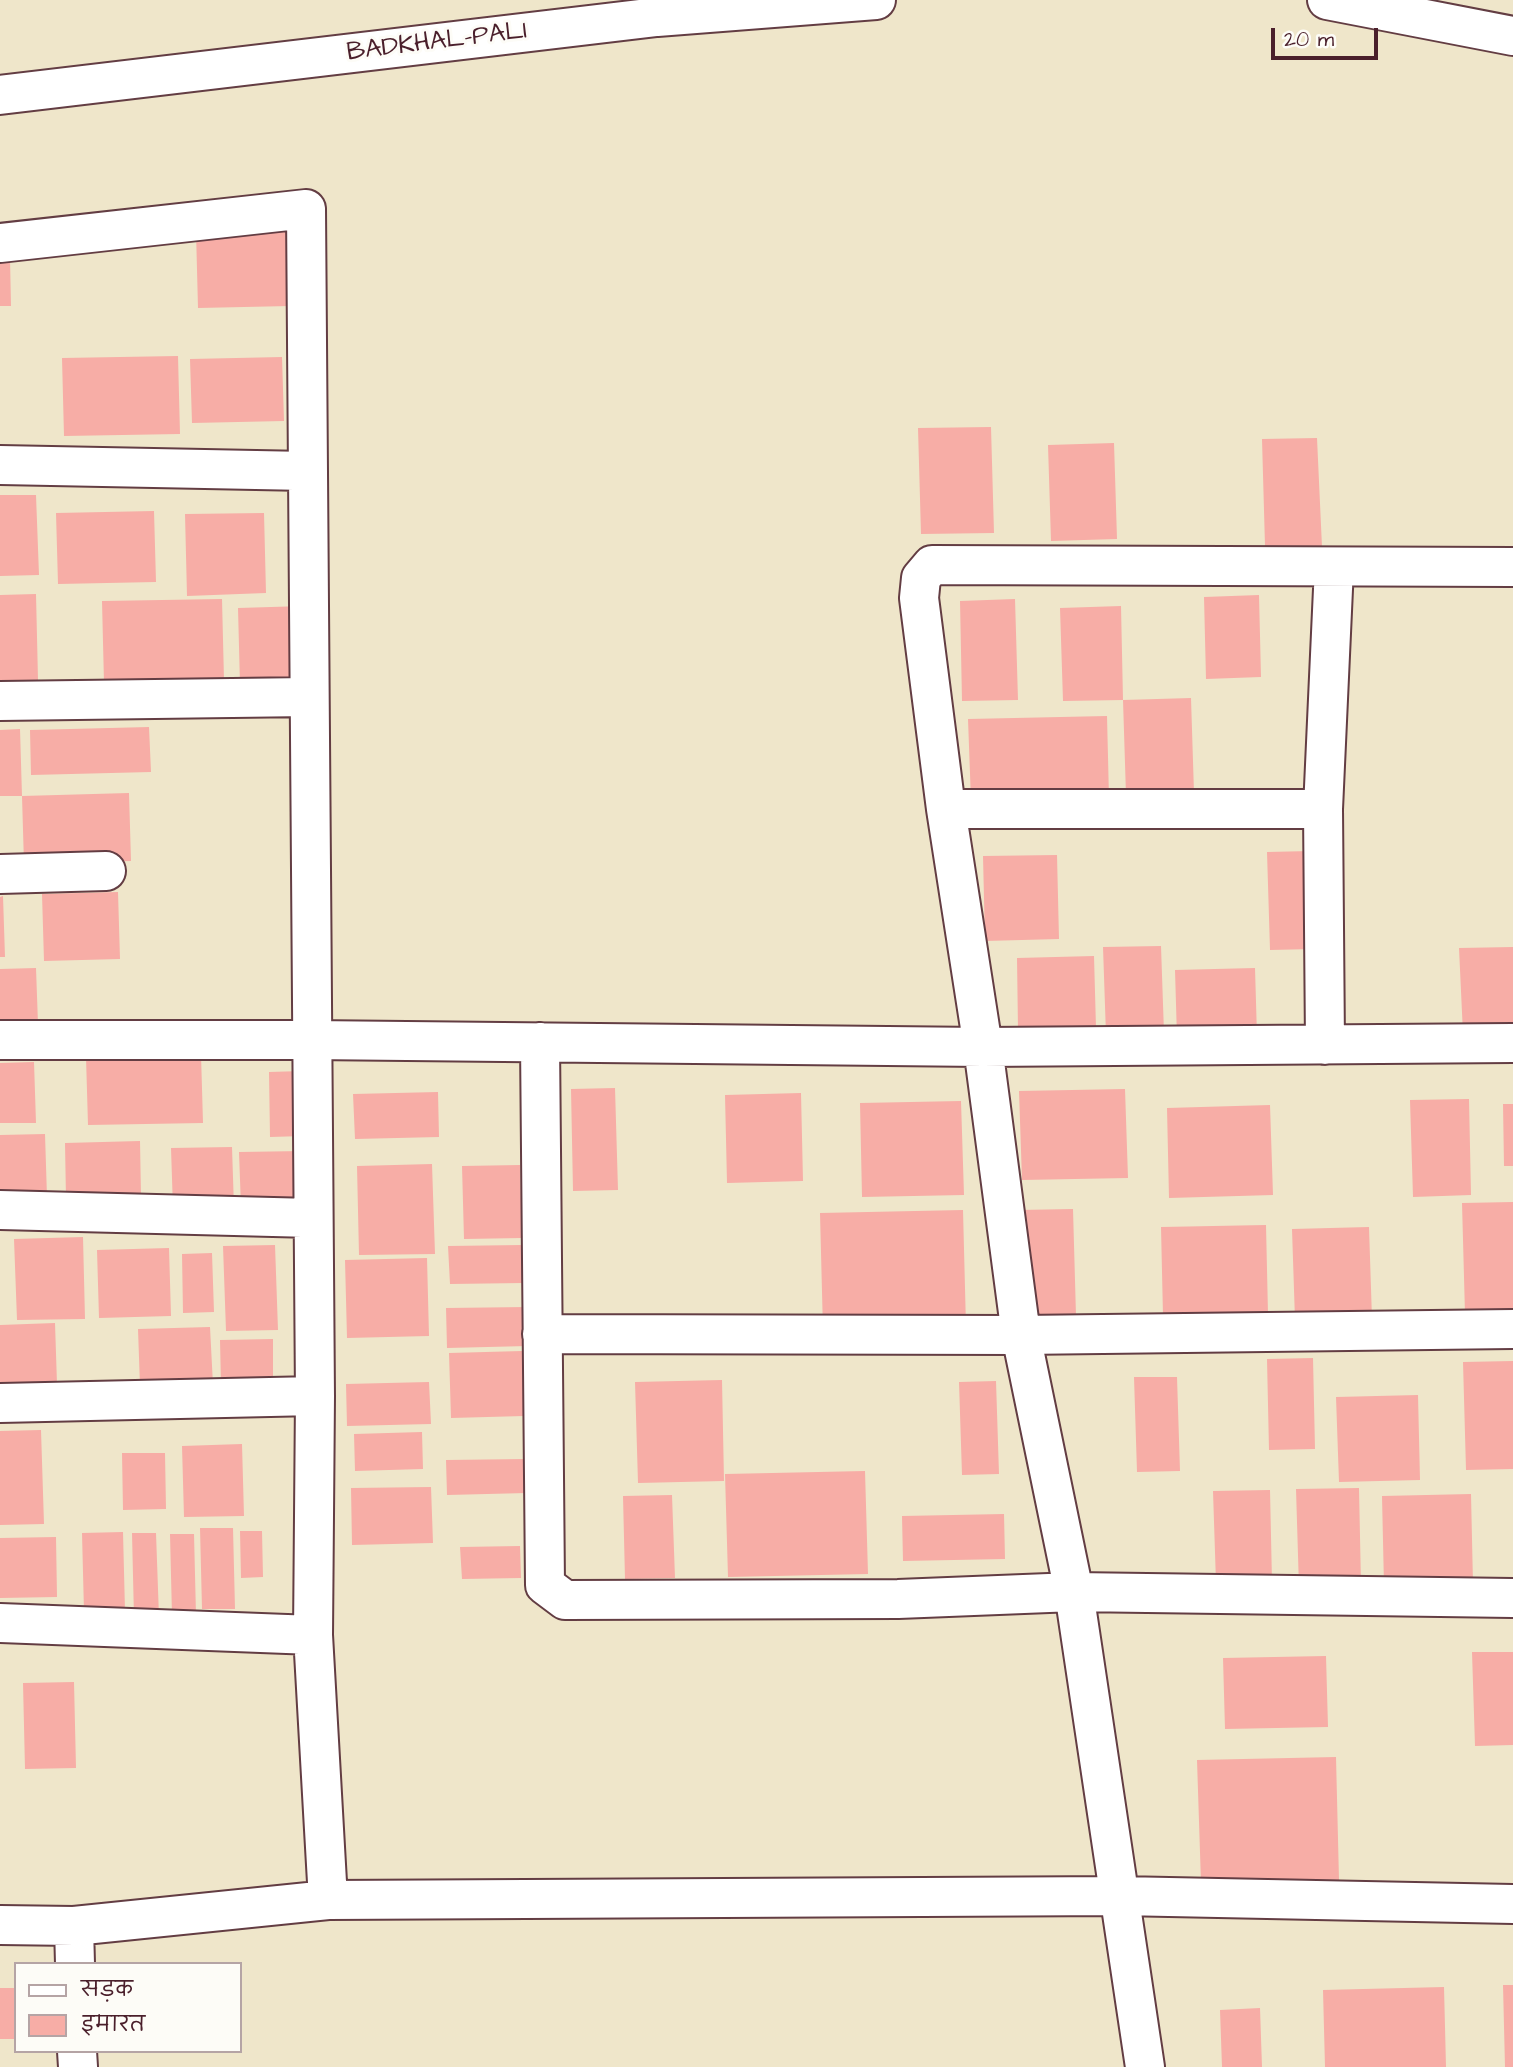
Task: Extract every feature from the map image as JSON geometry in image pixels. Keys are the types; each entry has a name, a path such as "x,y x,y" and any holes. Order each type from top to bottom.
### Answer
{"street":[{"name":"BADKHAL-PALI","path":"0,95 657,17 876,0"},
{"path":"1327,0 1513,36"},
{"path":"0,243 306,209 315,1396 313,1635 328,1900"},
{"path":"0,465 307,471"},
{"path":"1145,2067 1074,1592 1021,1335 983,1047 946,809 919,598 921,578 932,565 1513,567"},
{"path":"1325,1045 1323,809 1334,568"},
{"path":"0,701 309,697"},
{"path":"946,809 1323,809"},
{"path":"0,874 106,871"},
{"path":"0,1040 311,1040 983,1047 1513,1043"},
{"path":"540,1042 545,1585 565,1600 898,1599 1074,1592 1513,1598"},
{"path":"0,1210 312,1218"},
{"path":"542,1334 1021,1335 1513,1329"},
{"path":"0,1403 315,1396"},
{"path":"0,1623 313,1635"},
{"path":"0,1925 74,1926 328,1900 1120,1896 1513,1904"},
{"path":"74,1926 75,1962"}],"building":[{"path":"288,229 290,306 198,308 196,231"},
{"path":"10,258 11,306 0,306 0,259"},
{"path":"178,356 180,434 64,436 62,358"},
{"path":"282,357 284,421 192,423 190,359"},
{"path":"991,427 994,533 921,534 918,428"},
{"path":"1317,438 1322,547 1265,546 1262,439"},
{"path":"1114,443 1117,539 1051,541 1048,445"},
{"path":"0,495 36,495 39,575 0,576"},
{"path":"154,511 156,582 58,584 56,513"},
{"path":"264,513 266,593 187,596 185,514"},
{"path":"36,594 38,680 0,681 0,595"},
{"path":"1259,595 1261,677 1206,679 1204,597"},
{"path":"222,599 224,680 104,683 102,601"},
{"path":"1015,599 1018,700 962,701 960,601"},
{"path":"304,606 306,684 240,685 238,608"},
{"path":"1121,606 1123,700 1063,701 1060,608"},
{"path":"1191,698 1194,793 1126,795 1123,700"},
{"path":"1107,716 1109,798 971,801 968,719"},
{"path":"149,727 151,772 31,775 30,730"},
{"path":"20,729 22,796 0,796 0,730"},
{"path":"129,793 131,861 24,864 22,796"},
{"path":"1311,851 1314,949 1270,950 1267,852"},
{"path":"1057,855 1059,939 985,941 983,856"},
{"path":"118,892 120,959 44,961 42,894"},
{"path":"3,896 5,957 0,957 0,897"},
{"path":"1161,946 1164,1033 1106,1035 1103,947"},
{"path":"1513,947 1513,1035 1463,1034 1459,948"},
{"path":"1094,956 1096,1028 1018,1030 1017,958"},
{"path":"36,968 38,1024 0,1025 0,969"},
{"path":"1255,968 1257,1036 1177,1038 1175,970"},
{"path":"201,1054 203,1123 88,1125 86,1057"},
{"path":"34,1062 36,1123 0,1123 0,1063"},
{"path":"302,1071 304,1136 270,1137 269,1072"},
{"path":"615,1088 618,1190 573,1191 571,1089"},
{"path":"1125,1089 1128,1178 1022,1180 1019,1091"},
{"path":"438,1092 439,1137 355,1139 353,1094"},
{"path":"801,1093 803,1181 727,1183 725,1095"},
{"path":"1469,1099 1471,1195 1413,1197 1410,1100"},
{"path":"961,1101 964,1195 862,1197 860,1103"},
{"path":"1503,1104 1513,1104 1513,1166 1504,1166"},
{"path":"1270,1105 1273,1195 1169,1198 1167,1108"},
{"path":"45,1134 47,1197 0,1198 0,1135"},
{"path":"140,1141 141,1197 66,1199 65,1143"},
{"path":"232,1147 234,1208 173,1209 171,1148"},
{"path":"303,1151 305,1206 241,1207 239,1152"},
{"path":"432,1164 435,1254 359,1255 357,1166"},
{"path":"520,1165 522,1238 464,1239 462,1166"},
{"path":"1513,1202 1513,1313 1465,1314 1462,1203"},
{"path":"1073,1209 1076,1316 1022,1317 1019,1210"},
{"path":"963,1210 966,1327 823,1331 820,1213"},
{"path":"1266,1225 1268,1314 1163,1316 1161,1227"},
{"path":"1369,1227 1372,1319 1295,1320 1292,1229"},
{"path":"83,1237 85,1319 17,1320 14,1239"},
{"path":"275,1245 278,1330 226,1331 223,1246"},
{"path":"522,1245 523,1283 450,1284 448,1246"},
{"path":"169,1248 171,1316 99,1318 97,1250"},
{"path":"212,1253 214,1312 183,1313 182,1254"},
{"path":"427,1258 429,1336 347,1338 345,1260"},
{"path":"527,1307 528,1346 447,1348 446,1308"},
{"path":"55,1323 57,1384 0,1385 0,1325"},
{"path":"210,1327 213,1385 140,1386 138,1329"},
{"path":"273,1339 273,1384 221,1385 220,1340"},
{"path":"522,1351 524,1416 451,1418 449,1353"},
{"path":"1313,1358 1315,1449 1269,1450 1267,1359"},
{"path":"1513,1361 1513,1469 1466,1470 1463,1362"},
{"path":"1134,1377 1177,1377 1180,1471 1137,1472"},
{"path":"722,1380 724,1481 638,1483 635,1382"},
{"path":"996,1381 999,1474 962,1475 959,1382"},
{"path":"429,1382 431,1424 347,1426 346,1384"},
{"path":"1418,1395 1420,1480 1339,1482 1336,1397"},
{"path":"41,1430 44,1524 0,1525 0,1431"},
{"path":"422,1432 423,1469 355,1471 354,1434"},
{"path":"242,1444 244,1516 184,1517 182,1446"},
{"path":"122,1453 165,1453 166,1509 123,1510"},
{"path":"526,1459 527,1493 447,1495 446,1460"},
{"path":"865,1471 868,1574 728,1577 725,1474"},
{"path":"431,1487 433,1543 352,1545 351,1488"},
{"path":"1359,1488 1361,1585 1299,1588 1296,1489"},
{"path":"1270,1490 1272,1582 1216,1583 1213,1491"},
{"path":"1471,1494 1473,1584 1384,1586 1382,1496"},
{"path":"672,1495 675,1578 625,1579 623,1496"},
{"path":"1004,1514 1005,1559 903,1561 902,1516"},
{"path":"200,1528 233,1528 235,1609 202,1609"},
{"path":"240,1531 262,1531 263,1577 241,1578"},
{"path":"123,1532 125,1611 84,1612 82,1533"},
{"path":"132,1533 156,1533 159,1617 134,1618"},
{"path":"170,1534 194,1534 196,1615 172,1616"},
{"path":"56,1537 57,1597 0,1598 0,1538"},
{"path":"520,1546 521,1578 462,1579 460,1547"},
{"path":"1472,1652 1513,1652 1513,1745 1475,1746"},
{"path":"1326,1656 1328,1727 1225,1729 1223,1658"},
{"path":"74,1682 76,1768 25,1769 23,1683"},
{"path":"1336,1757 1339,1880 1201,1883 1197,1760"},
{"path":"1503,1985 1513,1985 1513,2067 1505,2067"},
{"path":"1444,1987 1446,2067 1325,2067 1323,1990"},
{"path":"0,1988 14,1988 14,2039 0,2039"},
{"path":"1260,2008 1262,2067 1222,2067 1220,2010"}]}
